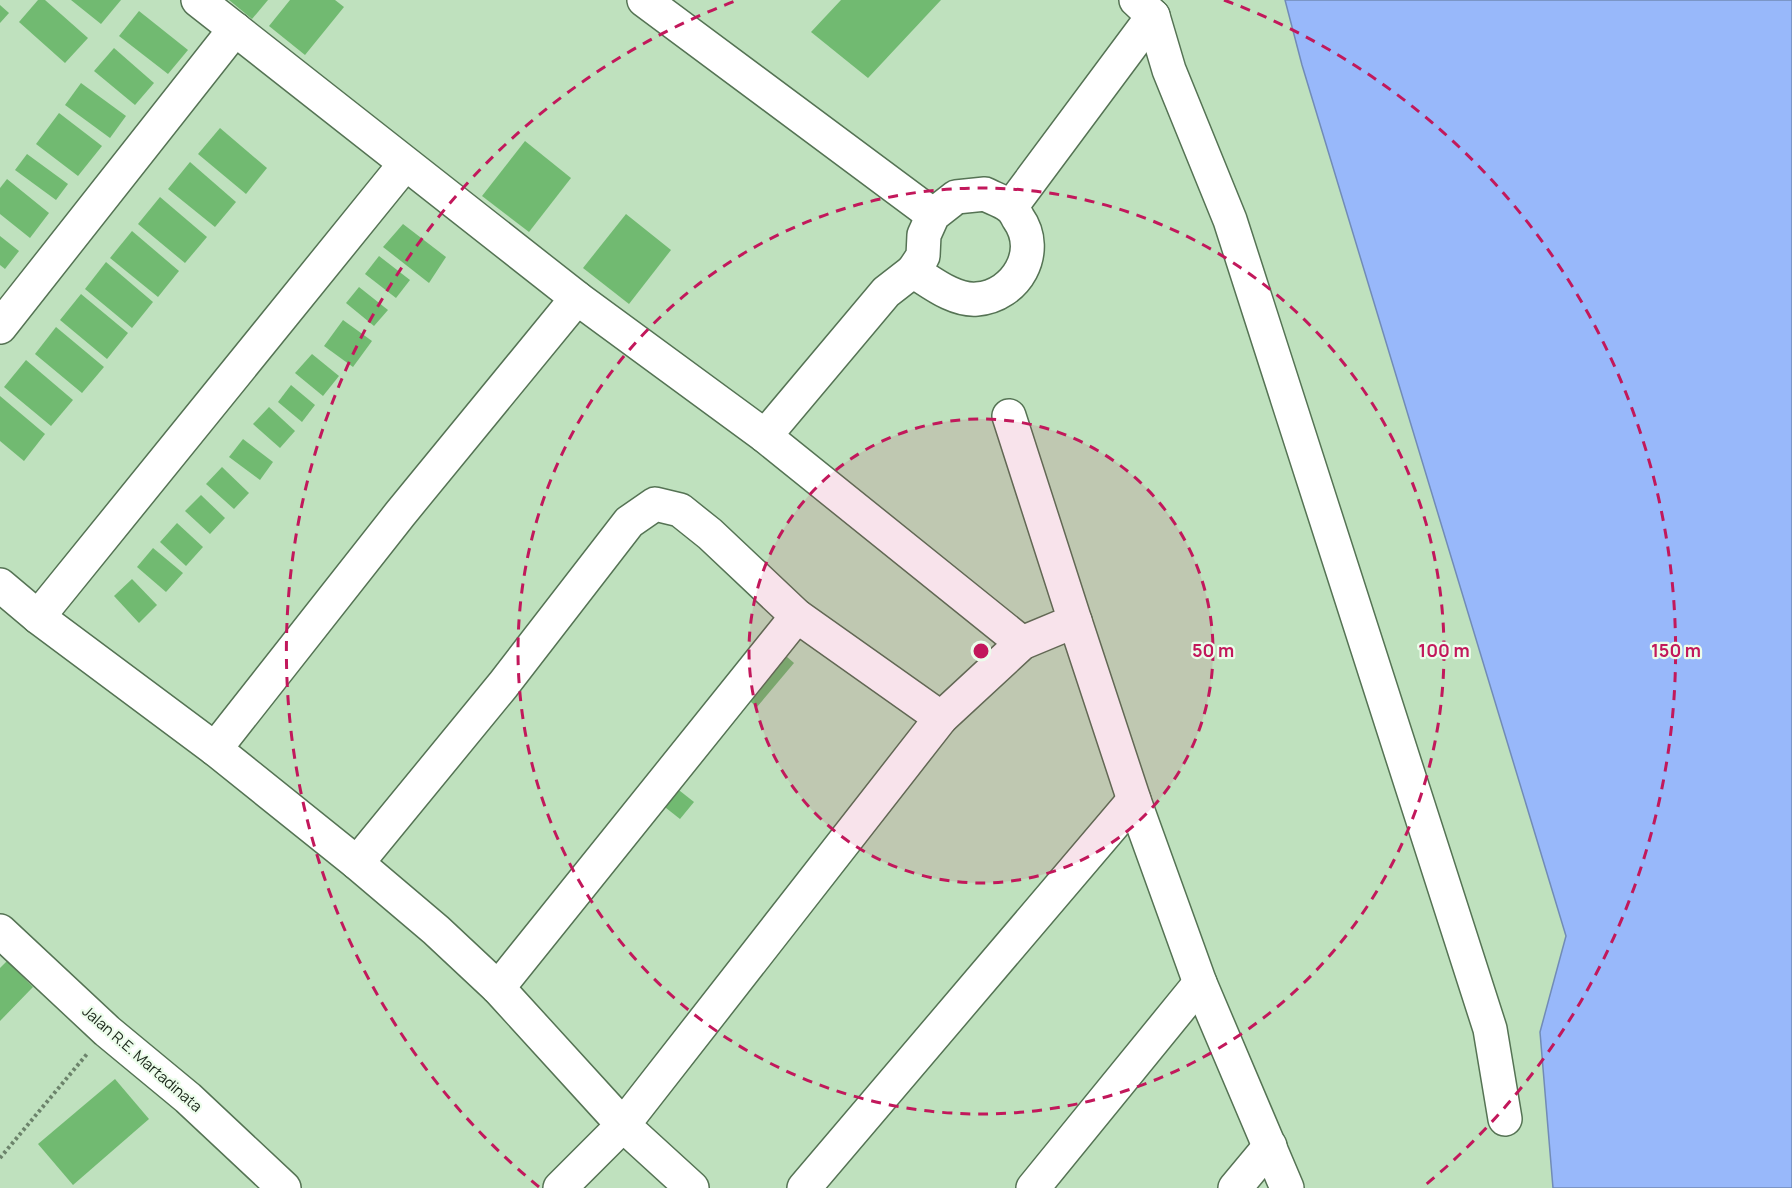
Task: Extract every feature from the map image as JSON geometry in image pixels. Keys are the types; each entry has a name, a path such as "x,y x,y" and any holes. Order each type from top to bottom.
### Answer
{"main road":[{"path":"198,0 577,298 765,436 1022,643"},
{"path":"644,0 933,215"},
{"path":"1011,207 1145,8"},
{"path":"1145,8 1230,220 1490,1029 1504,1119"},
{"path":"0,327 235,29"},
{"path":"38,617 405,164"},
{"path":"765,436 886,292 913,271 923,256 924,235 933,215 956,197 985,194 1011,207 1025,227 1028,253 1019,277 1000,293 975,300 950,294 913,271"},
{"path":"215,749 400,514 577,298"},
{"path":"1009,416 1134,801 1200,983 1287,1188"},
{"path":"357,862 503,685 629,522 655,504 680,510 797,616 940,718"},
{"path":"0,585 38,617 215,749 357,862 436,930 498,988 623,1125 692,1188"},
{"path":"498,988 797,616"},
{"path":"560,1188 623,1125 940,718 1022,643 1075,621"},
{"path":"804,1188 1134,801"},
{"name":"Jalan R.E. Martadinata","path":"0,931 107,1031 188,1098 284,1188"},
{"path":"1033,1188 1200,983"},
{"path":"1235,1188 1270,1146"}],"path":[{"path":"0,1158 107,1031"}],"water":[{"path":"1285,0 1792,0 1792,1188 1553,1188 1540,1032 1566,936 1302,65"}],"building":[{"path":"38,0 45,0 88,38 65,63 19,22"},
{"path":"71,0 121,0 101,24"},
{"path":"229,0 268,0 252,19"},
{"path":"290,0 335,0 344,7 305,55 269,26"},
{"path":"841,0 941,0 868,78 811,32"},
{"path":"0,5 9,13 0,23"},
{"path":"139,11 188,50 168,74 119,36"},
{"path":"114,48 154,83 135,105 94,71"},
{"path":"81,83 126,116 110,138 65,105"},
{"path":"59,113 102,146 78,176 36,144"},
{"path":"220,128 267,168 246,194 198,154"},
{"path":"525,141 571,178 529,232 482,196"},
{"path":"27,154 68,184 56,200 15,170"},
{"path":"190,162 236,202 215,227 168,189"},
{"path":"7,179 49,213 30,238 0,214 0,188"},
{"path":"160,197 207,237 185,263 138,224"},
{"path":"626,214 671,250 629,304 583,268"},
{"path":"403,224 446,257 429,283 383,247"},
{"path":"132,231 179,271 158,297 110,258"},
{"path":"0,236 19,251 5,269 0,265"},
{"path":"379,256 410,280 396,298 365,274"},
{"path":"106,262 153,302 132,328 85,289"},
{"path":"359,287 388,310 374,326 346,303"},
{"path":"81,294 128,333 107,359 60,320"},
{"path":"343,320 372,341 353,367 324,346"},
{"path":"56,327 104,367 82,393 35,354"},
{"path":"312,354 339,376 323,396 295,373"},
{"path":"26,360 73,400 51,426 4,387"},
{"path":"291,385 315,405 302,422 278,402"},
{"path":"0,396 45,434 24,461 0,441"},
{"path":"269,407 295,431 280,448 253,424"},
{"path":"243,439 273,462 260,480 229,457"},
{"path":"222,467 249,493 234,509 206,484"},
{"path":"201,495 225,518 210,534 185,511"},
{"path":"177,523 203,547 186,566 160,542"},
{"path":"153,548 183,573 166,592 137,567"},
{"path":"132,579 157,605 139,623 114,596"},
{"path":"778,649 794,663 757,707 740,693"},
{"path":"675,787 694,802 680,819 661,804"},
{"path":"7,961 33,987 0,1021 0,968"},
{"path":"115,1079 149,1119 73,1185 38,1144"}]}
